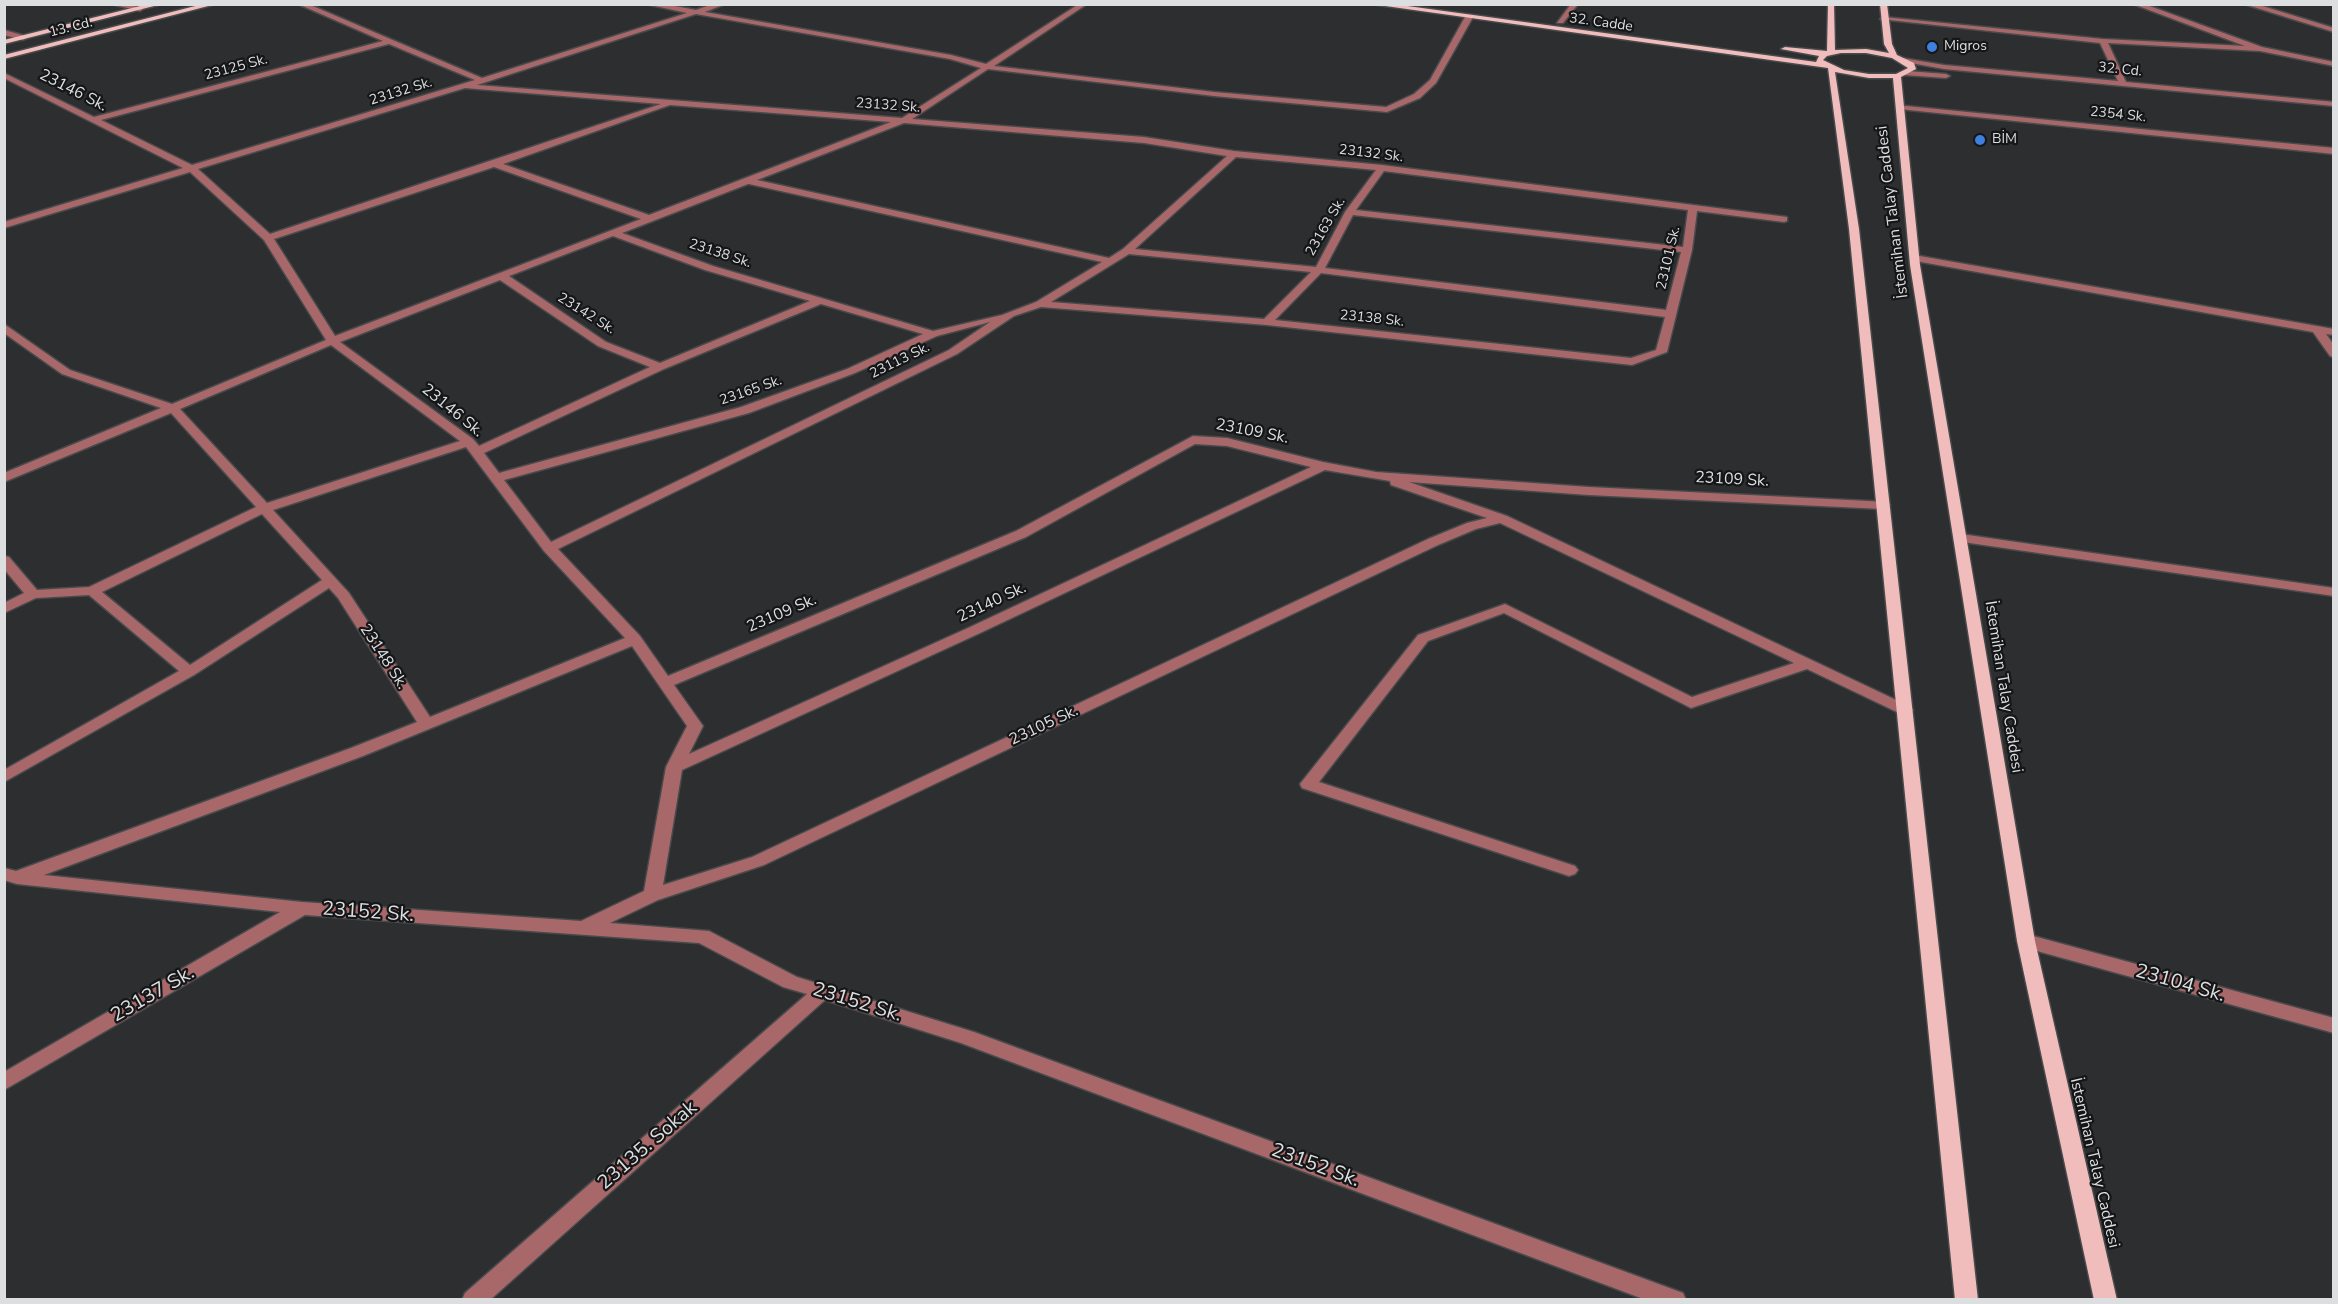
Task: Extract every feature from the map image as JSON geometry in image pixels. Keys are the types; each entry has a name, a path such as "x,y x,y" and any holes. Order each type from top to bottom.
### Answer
{"main road":[{"name":"13. Cd.","path":"4,42 159,4"},
{"name":"13. Cd.","path":"4,57 213,4"},
{"name":"32. Cadde","path":"1374,4 1827,67 1869,76 1902,74"},
{"name":"32. Cadde","path":"1438,4 1629,29"},
{"path":"1827,53 1832,4"},
{"path":"1883,4 1888,44 1894,56"},
{"path":"1778,48 1827,53 1866,51 1905,60"},
{"path":"1827,53 1820,57 1820,61 1827,67 1854,229 1967,1299"},
{"name":"İstemihan Talay Caddesi","path":"1905,60 1912,69 1902,74 1899,107 1914,258 2026,941 2106,1299"}],"street":[{"path":"114,4 140,9"},
{"path":"301,4 483,81"},
{"path":"649,4 951,57 987,67 1214,94 1387,110 1417,96 1433,81 1469,17"},
{"path":"465,86 722,4"},
{"path":"4,477 332,341 905,120 1084,4"},
{"path":"1560,21 1575,4"},
{"path":"2136,4 2260,49 2334,64"},
{"path":"2247,4 2334,30"},
{"path":"1884,19 2103,41 2260,49"},
{"path":"4,33 23,38"},
{"path":"2103,41 2123,84"},
{"name":"23125 Sk.","path":"91,120 388,42"},
{"name":"32. Cd.","path":"1905,60 1944,67 2334,104"},
{"name":"32. Cd.","path":"1902,74 2334,113"},
{"name":"23146 Sk.","path":"4,75 194,170 268,237 332,341 473,447 549,548 635,639 695,726 674,767 652,895"},
{"name":"23132 Sk.","path":"4,225 194,170 465,86 1144,140 1234,154 1382,168 1784,219"},
{"path":"268,237 494,164 671,103"},
{"name":"2354 Sk.","path":"1899,107 2334,152"},
{"name":"23113 Sk.","path":"549,548 953,352 1010,314 1040,304 1127,251 1234,154"},
{"path":"494,164 651,219"},
{"name":"23163 Sk.","path":"1267,322 1318,270 1350,212 1382,168"},
{"path":"749,181 1110,261"},
{"name":"23101 Sk.","path":"1670,314 1687,250 1693,208"},
{"path":"1350,212 1687,250"},
{"name":"23138 Sk.","path":"614,233 709,268 933,334"},
{"path":"1127,251 1318,270 1670,314"},
{"path":"1914,258 2334,332"},
{"name":"23142 Sk.","path":"501,276 602,344 660,367"},
{"path":"4,609 33,594 92,591 264,508 473,447 822,300"},
{"name":"23138 Sk.","path":"1040,304 1267,322 1632,362 1661,352 1670,314"},
{"name":"23165 Sk.","path":"495,478 746,410 851,371 933,334 1010,314"},
{"name":"23148 Sk.","path":"4,327 66,372 173,408 344,597 426,723"},
{"path":"2317,329 2334,354"},
{"name":"23109 Sk.","path":"665,683 1021,534 1193,440 1227,442 1323,466 1376,476 1589,492 1883,505"},
{"name":"23140 Sk.","path":"674,767 973,631 1323,466"},
{"path":"1376,476 1503,519 1905,710"},
{"name":"23105 Sk.","path":"584,928 652,895 758,861 1432,542 1472,526 1503,519"},
{"path":"1960,538 2334,592"},
{"path":"4,560 33,594"},
{"path":"4,777 189,672 331,581"},
{"path":"92,591 189,672"},
{"path":"1569,870 1308,784 1423,638 1505,608 1692,703 1807,664"},
{"path":"11,876 357,752 635,639"},
{"name":"23152 Sk.","path":"11,876 302,908 702,936 790,982 967,1036 1675,1299"},
{"name":"23137 Sk.","path":"4,1082 302,908"},
{"name":"23104 Sk.","path":"2026,941 2334,1026"},
{"name":"23135. Sokak","path":"473,1299 822,992"}],"place":[{"name":"Migros","path":"1932,47"},
{"name":"BİM","path":"1980,140"}]}
